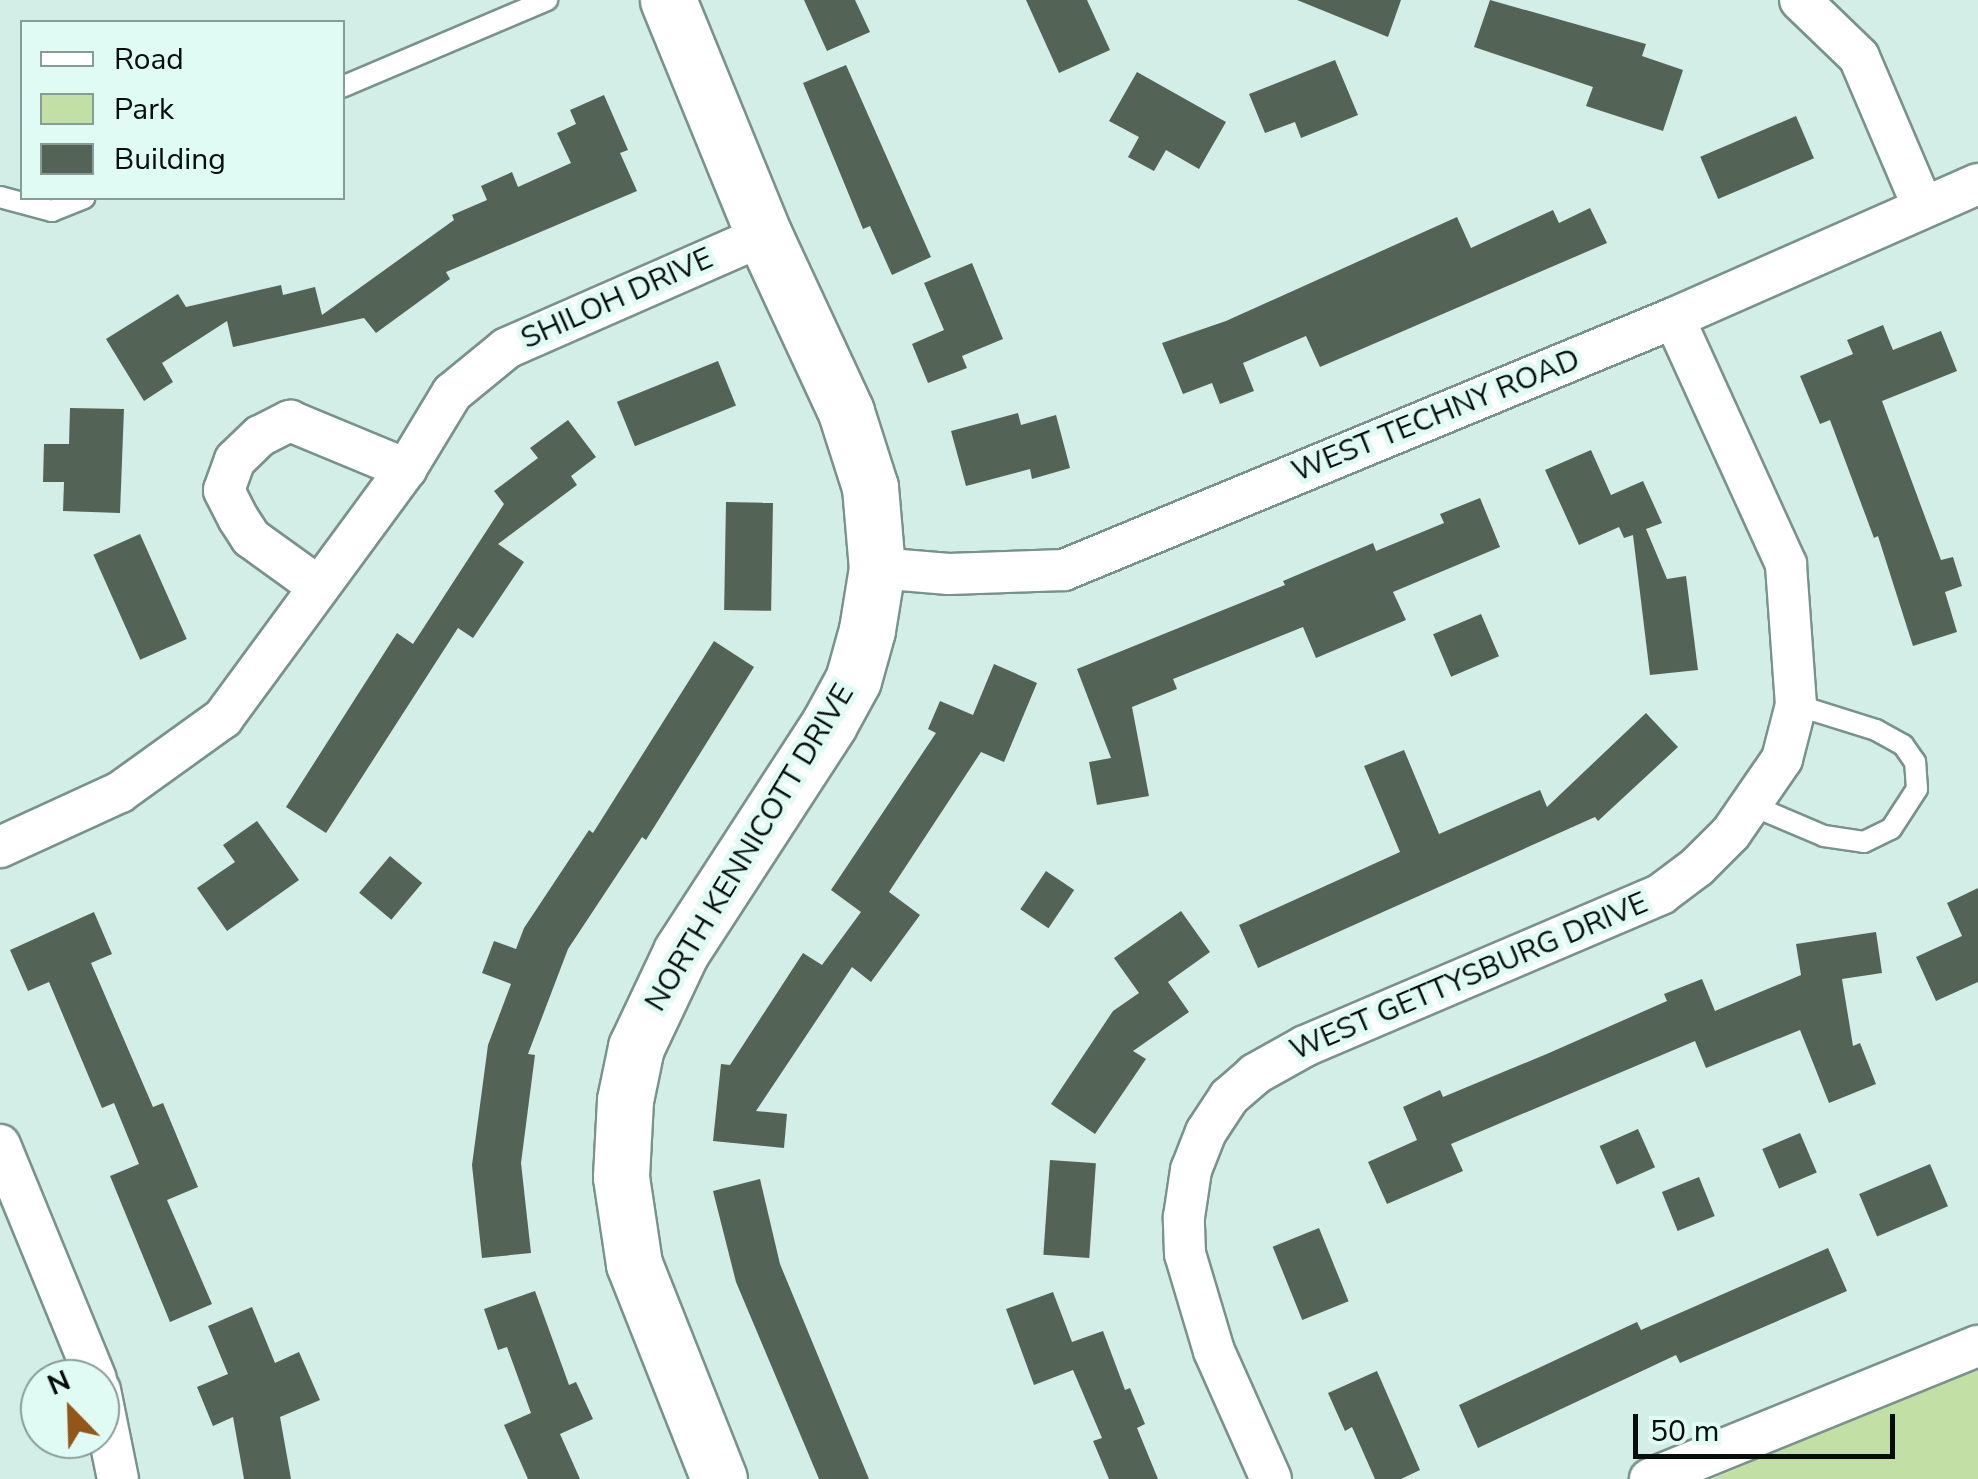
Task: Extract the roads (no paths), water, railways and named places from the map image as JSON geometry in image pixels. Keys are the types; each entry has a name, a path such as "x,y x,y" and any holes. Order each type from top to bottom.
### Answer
{"street":[{"name":"NORTH KENNICOTT DRIVE","path":"668,0 764,235 846,412 870,487 877,568 867,630 852,680 829,724 663,986 636,1047 625,1100 621,1177 634,1264 719,1479"},
{"path":"1800,0 1859,56 1923,208"},
{"name":"WEST TECHNY ROAD","path":"877,568 949,574 1064,570 1674,318 1978,184"},
{"name":"SHILOH DRIVE","path":"0,847 120,792 223,718 406,469 452,393 507,348 764,235"},
{"name":"WEST GETTYSBURG DRIVE","path":"1271,1479 1214,1351 1186,1254 1184,1217 1191,1170 1206,1132 1229,1097 1255,1074 1304,1046 1661,894 1697,868 1752,805 1782,759 1796,705 1786,564 1674,318"},
{"path":"319,587 251,538 224,490 235,460 260,436 290,420 406,469"},
{"path":"0,1145 88,1359"},
{"path":"1650,1479 1978,1346"}],"lane":[{"path":"345,86 546,0"},
{"path":"0,198 52,211 79,200"},
{"path":"1752,805 1824,836 1864,842 1891,829 1917,789 1915,762 1903,745 1876,730 1796,705"}]}
